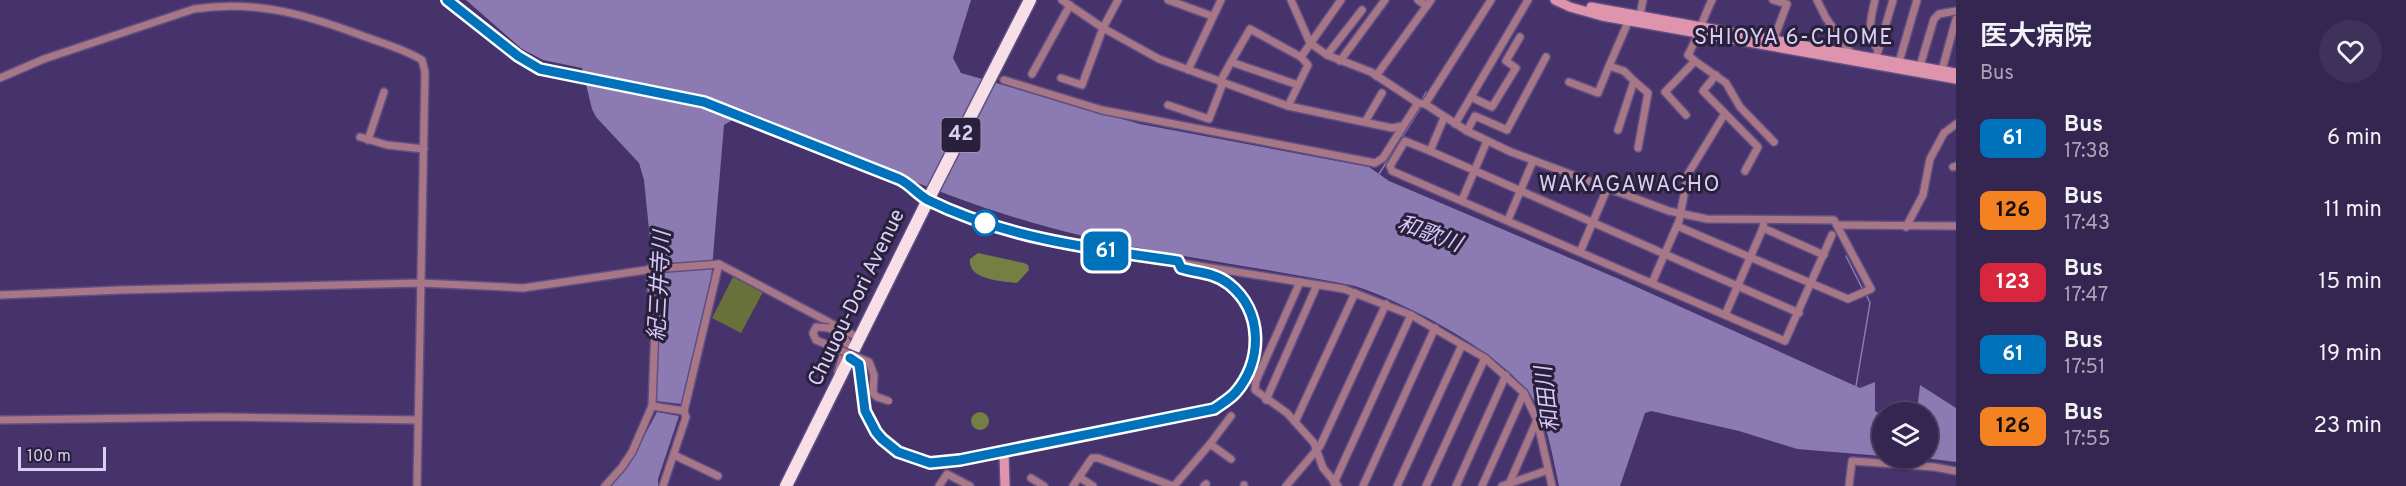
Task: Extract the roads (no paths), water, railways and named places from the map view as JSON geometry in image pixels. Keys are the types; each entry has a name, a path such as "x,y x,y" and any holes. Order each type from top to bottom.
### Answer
{"highway":[{"name":"Chuuou-Dori Avenue","path":"789,485 859,338 1030,0"}],"street":[{"path":"447,0 526,62 546,71 704,102 899,179 998,228 1112,252 1317,285 1355,293 1386,304 1435,328 1485,358 1524,393 1538,420 1552,486"},
{"path":"1062,0 1104,28 1160,59 1221,83 1288,106 1392,128 1402,126"},
{"path":"1061,78 1082,85 1104,28 1118,0"},
{"path":"1188,70 1221,0"},
{"path":"1291,0 1310,44 1327,55 1376,76 1467,131 1533,161 1680,214 1764,224 1834,220 1871,289 1848,300 1677,226"},
{"path":"1301,57 1341,0"},
{"path":"1340,61 1385,0"},
{"path":"1376,76 1429,3 1418,0"},
{"path":"1005,80 1102,110 1374,163 1383,158 1402,126 1421,104 1491,0"},
{"path":"1455,124 1528,0"},
{"path":"1555,0 1587,13 1700,30 1956,79"},
{"path":"1569,0 1588,7 1640,15 1700,30"},
{"path":"1640,15 1643,0"},
{"path":"1712,0 1688,55 1726,83 1740,106 1774,142"},
{"path":"1772,43 1788,2 1773,0"},
{"path":"1817,0 1826,18 1851,53"},
{"path":"1875,0 1870,21 1877,54"},
{"path":"1877,54 1893,0"},
{"path":"1899,62 1917,0"},
{"path":"1172,1 1212,16"},
{"path":"0,78 44,59 194,9 229,3 269,4 344,29 422,60 425,72 417,486"},
{"path":"1032,74 1070,5"},
{"path":"1327,55 1362,10"},
{"path":"1920,66 1934,19 1939,14 1956,11"},
{"path":"1942,70 1955,31 1956,19"},
{"path":"1569,82 1598,93 1629,20"},
{"path":"1168,105 1209,119 1221,83 1250,29 1301,57 1308,64 1288,106"},
{"path":"1471,98 1492,107 1516,68 1506,61 1520,37"},
{"path":"1772,43 1877,54 1899,62 1956,73"},
{"path":"1467,131 1475,116 1507,130 1546,57"},
{"path":"1686,115 1665,92 1695,61"},
{"path":"1232,62 1298,85"},
{"path":"1609,66 1624,71 1648,93 1638,147"},
{"path":"1716,75 1703,91 1758,147 1745,171"},
{"path":"1618,130 1634,81"},
{"path":"368,140 384,92"},
{"path":"1365,122 1382,93"},
{"path":"1653,283 1677,226 1688,174 1725,114"},
{"path":"1430,151 1444,118"},
{"path":"1906,226 1923,195 1930,159 1944,133 1956,124"},
{"path":"360,137 387,146 424,149"},
{"path":"1799,313 1405,141 1390,165 1392,171 1785,341 1799,313 1812,284 1832,235"},
{"path":"1462,200 1487,141"},
{"path":"1508,220 1533,161"},
{"path":"1580,252 1608,189"},
{"path":"1764,224 1824,255"},
{"path":"1725,315 1764,224"},
{"path":"1837,225 1956,226"},
{"path":"850,358 859,364 865,411 876,432 898,452 930,463 1004,452 1214,409 1235,394 1249,375 1255,357 1256,337 1252,316 1246,303 1229,284 1211,274 1181,268 1178,261"},
{"path":"0,295 421,283 523,288 651,269 717,264 859,338"},
{"path":"682,411 717,264"},
{"path":"605,486 632,452 654,406 655,327 651,269"},
{"path":"1300,282 1283,315 1256,381 1255,390 1287,413 1314,443 1323,468 1333,484"},
{"path":"1266,400 1317,285"},
{"path":"1295,422 1355,293"},
{"path":"1286,486 1317,451 1386,304"},
{"path":"1333,484 1411,315"},
{"path":"838,381 840,363 847,342 843,336 829,328 816,327 813,333 816,340 869,362 874,375 873,393 877,398 889,401"},
{"path":"1363,486 1435,328"},
{"path":"1397,486 1462,345"},
{"path":"1426,486 1485,358"},
{"path":"1456,486 1506,375"},
{"path":"1482,486 1524,393"},
{"path":"654,406 682,411 686,417 663,486"},
{"path":"1073,486 1092,458 1174,486 1231,416"},
{"path":"0,420 221,417 418,420"},
{"path":"1506,485 1538,420"},
{"path":"1210,444 1231,459"},
{"path":"1004,452 1005,486"},
{"path":"674,454 718,476"},
{"path":"1849,486 1852,460 1956,471"},
{"path":"1506,485 1548,470"},
{"path":"939,486 947,474 970,486"},
{"path":"1079,477 1093,486"},
{"path":"1031,478 1044,486"}],"water":[{"path":"466,0 971,0 953,58 961,73 1140,124 1369,167 1389,181 1619,279 1860,388 1875,382 1875,402 1872,402 1872,455 1797,449 1739,431 1651,411 1645,413 1620,486 1559,486 1545,425 1537,406 1525,388 1506,369 1482,351 1428,318 1401,305 1355,286 1150,250 1030,222 922,185 747,111 724,125 710,292 681,404 656,401 658,318 644,180 639,163 596,117 582,68 543,60 522,49"},
{"path":"1920,385 1956,408 1956,462 1938,460 1938,402 1918,402"},
{"path":"657,412 679,416 658,479 658,486 611,486 631,461"}],"waterway":[{"path":"1421,102 1426,92"},
{"path":"1379,174 1421,107"},
{"path":"1846,256 1863,290"},
{"path":"1856,386 1870,303 1866,294"}],"district":[{"name":"SHIOYA 6-CHOME","path":"1794,38"},
{"name":"WAKAGAWACHO","path":"1630,185"}],"water label":[{"name":"和歌川","path":"1429,235"},
{"name":"紀三井寺川","path":"661,286"},
{"name":"和田川","path":"1549,399"}]}
